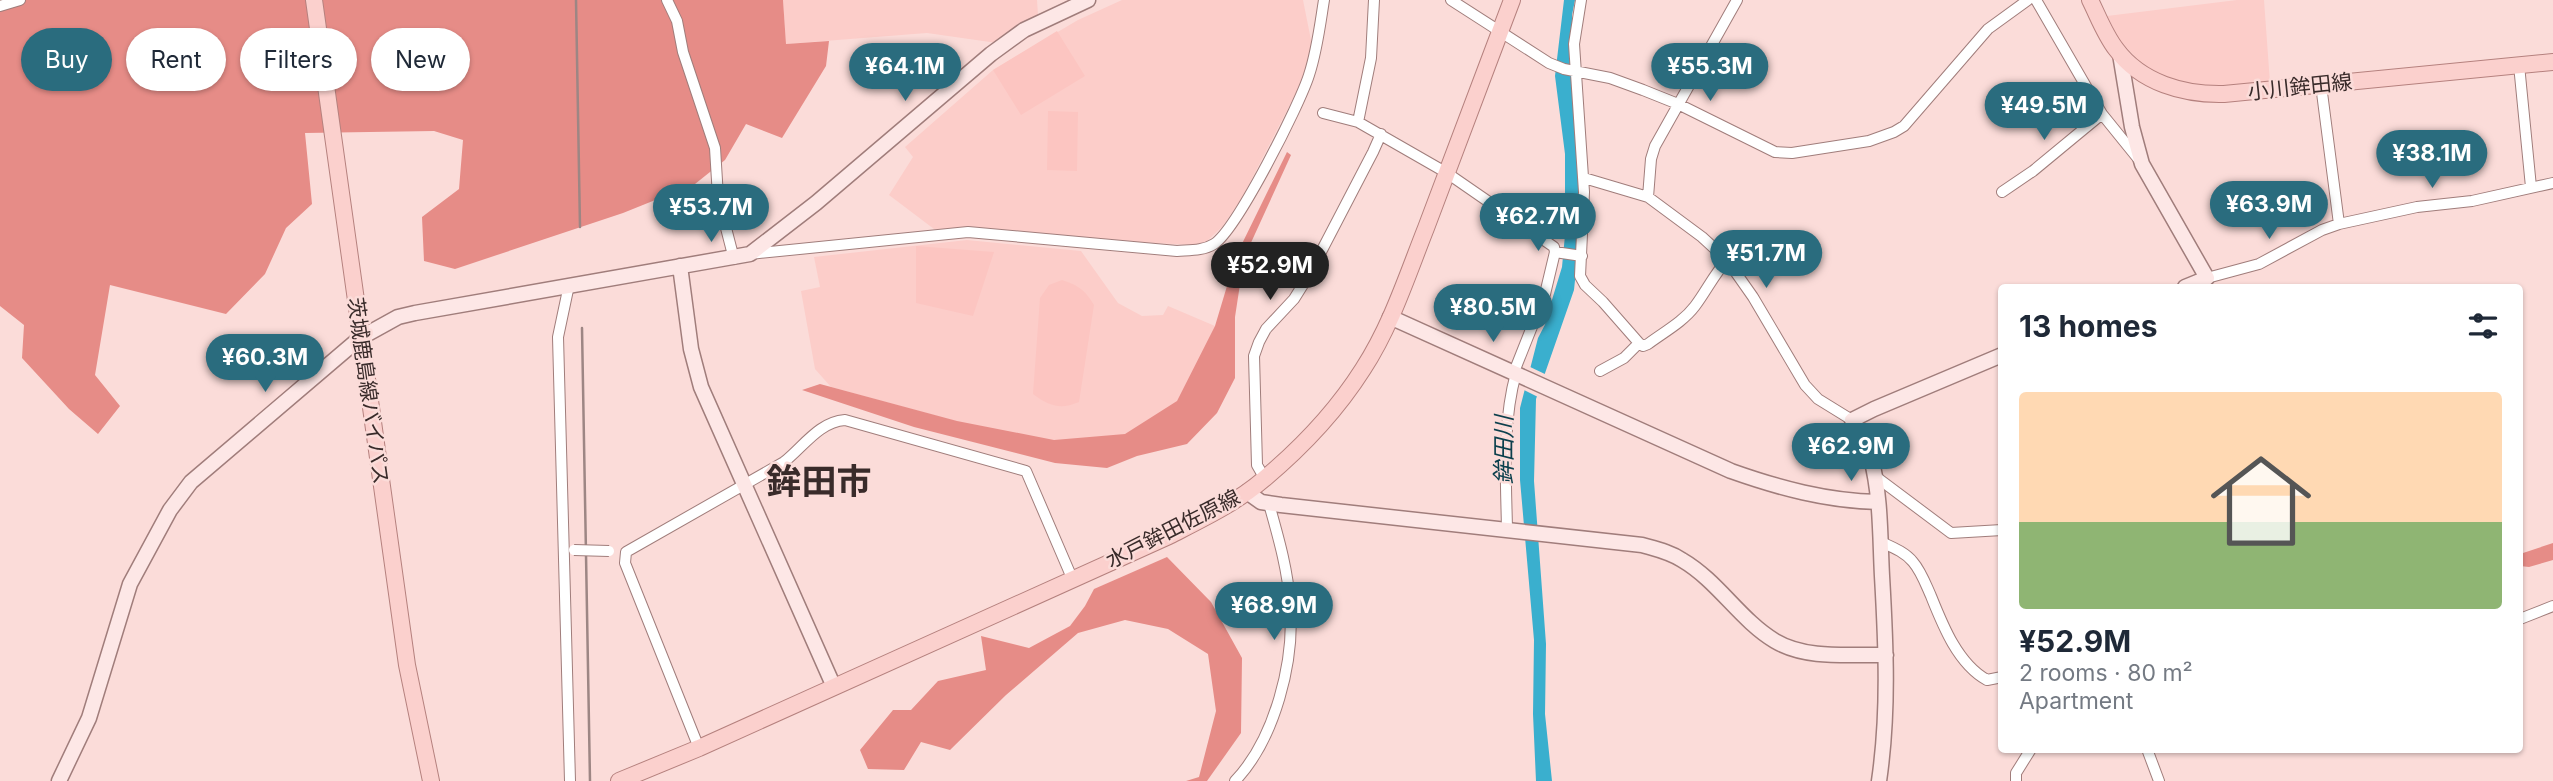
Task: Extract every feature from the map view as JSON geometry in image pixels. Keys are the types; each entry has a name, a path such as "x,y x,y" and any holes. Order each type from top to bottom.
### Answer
{"main road":[{"name":"茨城鹿島線バイパス","path":"314,0 407,666 431,781"},
{"name":"水戸鉾田佐原線","path":"620,781 1169,536 1265,479 1312,433 1341,399 1364,368 1391,317 1512,0"},
{"name":"小川鉾田線","path":"2091,0 2120,54 2155,80 2189,93 2224,94 2553,62"}],"street":[{"path":"0,6 20,0"},
{"path":"667,0 677,21 683,52 715,148 718,197 734,258"},
{"path":"750,254 816,203 1002,46 1024,30 1088,0"},
{"path":"60,781 89,718 130,584 170,510 201,471 360,338 398,317 569,285 750,254 949,232 1177,251 1213,245 1228,229 1250,196 1302,94 1313,60 1324,0"},
{"path":"1358,122 1371,58 1374,0"},
{"path":"1451,0 1549,62 1573,71 1610,78 1678,104 1775,152 1792,153 1869,141 1895,132 1904,126 1988,29 2028,0"},
{"path":"1581,0 1575,34 1573,71 1584,178 1580,276 1585,285 1643,346 1682,319 1695,306 1712,277 1727,260"},
{"path":"1648,197 1651,159 1655,146 1737,0"},
{"path":"2036,0 2102,114 2142,164 2207,278"},
{"path":"2120,54 2132,127 2142,164"},
{"path":"2519,65 2531,187"},
{"path":"2321,85 2339,224"},
{"path":"1323,113 1358,122 1381,134 1447,173 1554,247 1556,252 1541,305 1508,400 1506,431 1509,529"},
{"path":"2002,192 2033,171 2102,114"},
{"path":"1265,479 1257,466 1254,356 1266,330 1294,299 1309,275 1381,134"},
{"path":"1584,178 1648,197 1678,217 1727,260 1753,297 1805,386 1818,399 1852,421 1862,433 1874,476 1881,542 1886,706 1879,781"},
{"path":"2192,284 2259,264 2322,230 2339,224 2417,207 2472,201 2553,183"},
{"path":"1556,252 1580,256"},
{"path":"680,266 695,366 709,408 834,687"},
{"path":"569,285 558,337 570,781"},
{"path":"1391,317 1706,461 1763,482 1822,497 1878,502"},
{"path":"1600,371 1624,358 1639,343"},
{"path":"1852,421 1874,409 1998,357"},
{"path":"563,551 626,552 784,462 801,449 817,431 832,421 845,419 1026,471 1072,578"},
{"path":"1874,476 1951,533 1998,530"},
{"path":"1247,492 1255,499 1269,503 1642,545 1674,556 1698,570 1762,632 1777,642 1815,653 1886,655"},
{"path":"1235,781 1246,768 1270,725 1289,658 1291,605 1269,503"},
{"path":"1881,542 1900,550 1913,562 1940,619 1974,673 1987,680 1998,678"},
{"path":"626,552 625,563 699,748"},
{"path":"2523,618 2553,606"},
{"path":"2016,781 2016,773 2028,753"},
{"path":"2148,753 2159,781"}],"shaded area":[{"path":"0,0 783,0 786,44 829,41 826,66 782,138 746,124 725,160 695,184 623,213 455,269 424,261 422,217 459,189 463,140 434,131 305,133 312,204 286,228 265,274 226,314 110,285 95,375 120,406 98,434 69,409 22,358 24,325 0,306"},
{"path":"783,0 1037,0 1038,15 997,43 927,33 786,44"},
{"path":"1122,0 1303,0 1312,45 1301,83 1242,198 1222,227 1206,242 1194,245 969,229 934,229 889,195 913,157 905,147 993,70 1078,20"},
{"path":"2237,0 2264,0 2270,83 2245,87 2192,87 2148,70 2120,41 2107,16"},
{"path":"1057,31 1085,76 1021,115 993,70"},
{"path":"1048,111 1078,112 1077,171 1047,170"},
{"path":"1287,152 1291,155 1244,258 1235,317 1235,378 1217,413 1187,444 1137,456 1107,468 1055,463 914,427 802,390 820,384 957,421 1054,440 1125,434 1177,401 1215,326 1236,256"},
{"path":"967,240 1081,251 1118,303 1142,316 1163,315 1168,306 1215,326 1187,389 1165,416 1135,432 1098,440 1028,441 831,387 815,369 801,291 820,287 814,257"},
{"path":"916,246 994,252 973,316 916,303"},
{"path":"1062,280 1081,289 1094,305 1079,402 1060,406 1050,404 1033,394 1040,298 1049,285"},
{"path":"2553,543 2553,560 2523,566 2523,553"},
{"path":"1167,557 1211,602 1242,658 1241,733 1207,781 1186,781 1199,777 1216,711 1208,654 1168,629 1125,620 1078,633 1006,695 950,750 921,742 904,770 868,769 860,750 893,710 911,710 938,681 986,670 981,636 1029,648 1070,626 1094,589"}],"water":[{"path":"1564,0 1575,0 1572,15 1574,101 1582,213 1574,290 1536,399 1534,481 1546,644 1545,714 1552,781 1536,781 1534,640 1520,480 1520,408 1538,338 1551,313 1551,303 1562,267 1565,235 1565,154 1555,76"}],"pier":[{"path":"1528,366 1547,375 1540,398 1522,389"}],"railway":[{"path":"576,0 580,227"},
{"path":"582,328 590,781"}],"district":[{"name":"鉾田市","path":"819,482"}],"water label":[{"name":"鉾田川","path":"1504,450"}]}
